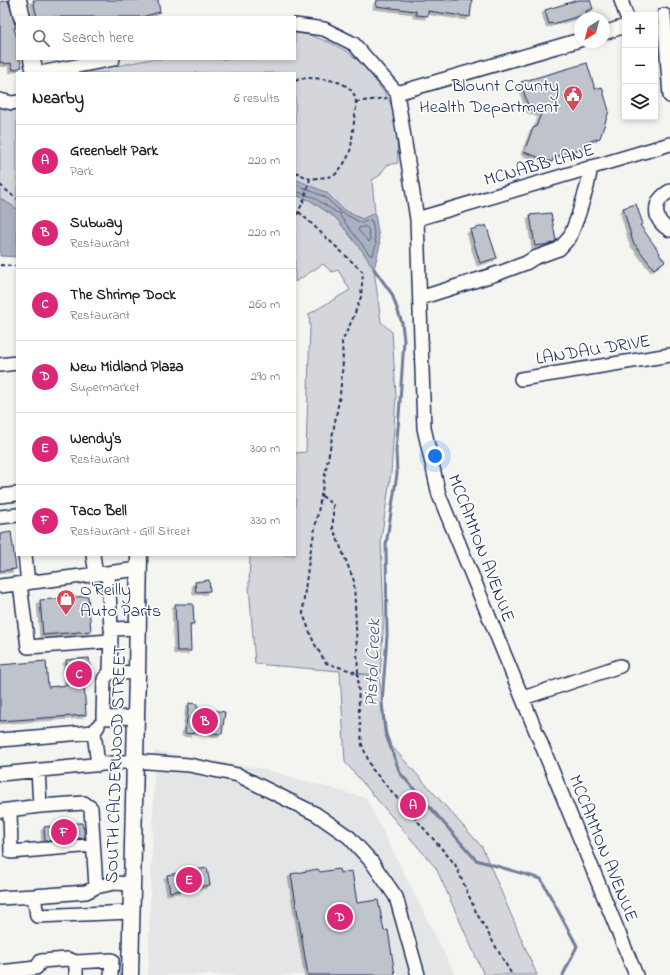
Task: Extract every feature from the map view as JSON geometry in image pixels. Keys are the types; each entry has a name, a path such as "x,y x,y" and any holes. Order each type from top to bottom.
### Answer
{"main road":[{"path":"18,0 22,16"},
{"path":"32,60 35,72"},
{"name":"SOUTH CALDERWOOD STREET","path":"130,968 139,562"}],"street":[{"path":"621,0 625,12"},
{"path":"663,15 670,96"},
{"path":"296,25 324,28 354,44 397,93 574,42"},
{"path":"610,30 622,27"},
{"path":"45,72 108,60"},
{"name":"MCCAMMON AVENUE","path":"397,93 417,219 424,428 439,495 636,975"},
{"path":"0,100 12,103 16,102"},
{"name":"MCNABB LANE","path":"417,219 670,144"},
{"path":"420,298 520,266 534,258 558,249 570,237 578,216 592,168"},
{"path":"670,191 664,194 659,200 657,214 659,221 664,227 670,230"},
{"name":"LANDAU DRIVE","path":"521,379 670,355"},
{"path":"0,365 16,363"},
{"path":"0,496 16,494"},
{"path":"0,517 16,514"},
{"path":"25,556 24,583 28,647 111,635 138,628"},
{"path":"93,556 102,574 111,635 110,672 104,679 103,718 94,732 98,764"},
{"path":"0,586 102,574 139,562"},
{"path":"523,698 620,666"},
{"path":"110,672 137,673"},
{"path":"103,718 136,717"},
{"path":"0,740 94,732"},
{"path":"0,774 134,761 189,765 238,775 316,814 349,837 371,861 396,897 418,975"},
{"path":"38,770 40,806"},
{"path":"93,845 11,852 5,811 40,806 84,803 91,808 96,887"},
{"path":"0,898 86,892 96,887 114,883 132,884"},
{"path":"34,896 37,916 131,912"},
{"path":"0,972 36,968 41,961 68,959 76,962 112,960 130,968"},
{"path":"111,975 112,960"},
{"path":"76,962 76,975"}],"path":[{"path":"296,81 303,78 337,81 352,91 356,102 350,155 334,176 310,179 296,172"},
{"path":"356,102 386,99 397,93"},
{"path":"296,216 304,200 310,179"},
{"path":"0,185 16,198"},
{"path":"299,212 363,272 360,297 353,318 342,342 343,362 340,395 309,560 303,614 314,643 326,663 358,673"},
{"path":"0,265 16,266"},
{"path":"322,496 333,505 333,528 354,581 358,712 362,744 372,769 455,864 476,912 512,975"}],"shaded area":[{"path":"296,33 309,35 329,42 348,52 361,63 388,98 396,116 398,163 387,165 379,176 372,180 375,213 362,219 344,210 327,193 296,179 296,72 87,72 146,60 296,60"},
{"path":"0,107 16,108 16,208 0,198"},
{"path":"296,195 311,201 336,218 363,252 374,269 381,322 392,332 396,396 391,473 381,539 384,618 380,675 352,673 379,677 388,742 482,847 537,975 484,975 436,868 345,762 340,671 255,664 249,585 250,556 296,556 296,453 306,452 310,327 309,314 350,290 338,270 332,272 323,264 296,281"},
{"path":"155,751 263,769 366,798 455,975 148,975"}],"water":[{"path":"296,179 327,193 344,210 362,219 375,213 380,245 374,269 363,252 336,218 311,201 296,194"},
{"path":"0,198 16,208 16,257 0,256"}],"building":[{"path":"8,0 16,28 14,28 16,35 16,60 20,60 22,67 13,70 11,63 0,63 0,2"},
{"path":"33,0 158,0 160,12 146,16 37,16"},
{"path":"377,0 472,0 470,17 428,11 428,16 416,15 416,11 376,6"},
{"path":"578,0 590,0 593,9 586,12 574,12 574,18 552,24 549,24 545,10"},
{"name":"Blount County Health Department","path":"587,63 595,89 602,87 609,111 600,138 585,143 583,148 554,157 552,162 524,152 533,128 536,127 541,114 529,109 521,82"},
{"path":"636,204 643,224 640,225 665,261 654,269 633,242 623,208"},
{"path":"551,213 556,241 549,244 535,246 530,215"},
{"path":"486,225 497,258 480,263 470,230"},
{"path":"11,532 16,569 0,571 0,534"},
{"path":"209,580 210,591 196,592 195,582"},
{"name":"O'Reilly Auto Parts","path":"88,596 91,631 43,635 40,600"},
{"path":"175,604 193,604 194,624 190,624 191,651 177,651"},
{"path":"89,658 91,676 89,676 89,683 84,684 86,715 0,721 0,665 46,661 48,687 68,685 66,660"},
{"path":"189,703 197,704 197,708 225,712 222,734 195,731 194,734 185,733"},
{"path":"70,823 82,823 83,828 84,827 84,838 45,841 44,827"},
{"path":"207,868 210,885 170,892 167,875"},
{"path":"318,869 320,872 339,869 340,873 352,871 357,903 378,900 384,931 388,930 395,975 308,975 291,874"}],"waterway":[{"name":"Pistol Creek","path":"374,269 392,294 402,323 404,340 396,450 397,474 386,545 387,636 382,703 385,732 400,773 476,860 541,879 577,946 563,975"}],"place":[{"name":"Blount County Health Department","path":"573,112"},
{"name":"O'Reilly Auto Parts","path":"66,616"},
{"name":"The Shrimp Dock","path":"79,674"},
{"name":"Subway","path":"205,721"},
{"name":"Greenbelt Park","path":"413,805"},
{"name":"Taco Bell","path":"64,832"},
{"name":"Wendy's","path":"189,880"},
{"name":"New Midland Plaza","path":"340,917"}]}
